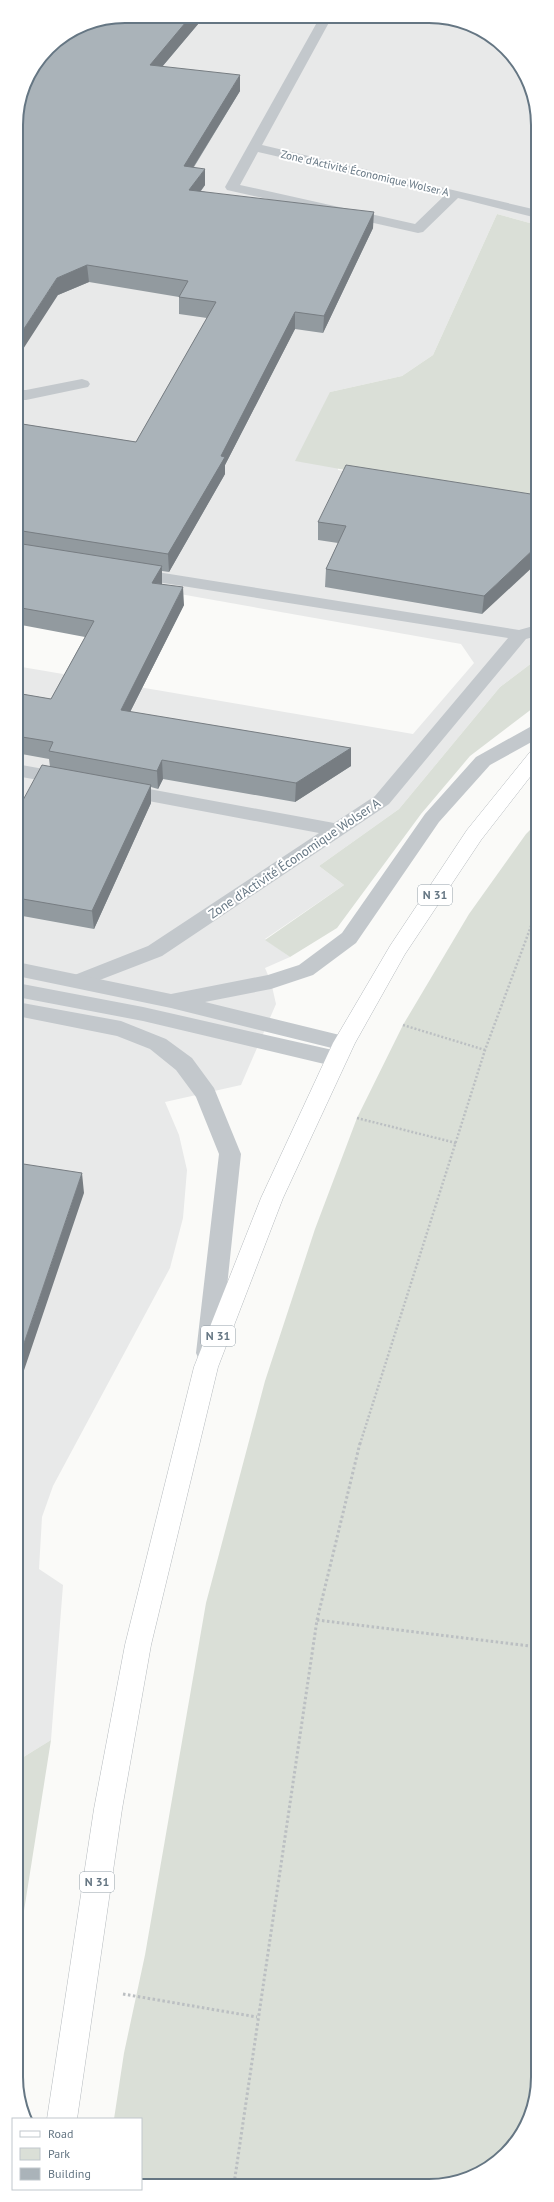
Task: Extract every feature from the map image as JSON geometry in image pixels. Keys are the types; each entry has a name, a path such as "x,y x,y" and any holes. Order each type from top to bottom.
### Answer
{"main road":[{"name":"N 31","path":"62,2118 108,1809 138,1645 206,1367 272,1198 341,1051 397,951 474,835 531,764"}],"street":[{"name":"Zone d'Activité Économique Wolser A","path":"323,23 232,187 418,229 455,193"},
{"name":"Zone d'Activité Économique Wolser A","path":"255,147 455,193"},
{"path":"455,193 531,212"},
{"path":"23,395 82,384"},
{"name":"Zone d'Activité Économique Wolser A","path":"119,571 529,633"},
{"name":"Zone d'Activité Économique Wolser A","path":"79,981 155,951 382,800 529,633"},
{"path":"171,1001 271,982 306,970 349,938 432,818 482,761 531,734"},
{"path":"23,771 337,830"},
{"path":"23,970 171,1001 341,1051"},
{"path":"23,991 341,1051"},
{"path":"23,1010 121,1029 158,1044 184,1064 206,1094 230,1154 206,1367"}],"path":[{"path":"235,2179 257,2017 317,1620 363,1431 485,1050 531,926"},
{"path":"403,1025 485,1050"},
{"path":"357,1118 456,1143"},
{"path":"317,1620 531,1646"},
{"path":"82,1986 257,2017"}],"shaded area":[{"path":"436,23 462,28 486,40 506,58 521,80 528,98 530,111 531,223 497,214 433,355 402,376 330,392 338,470 531,503 531,664 500,687 399,809 319,866 344,885 265,939 290,957 265,968 271,982 276,1004 241,1085 165,1102 179,1135 187,1170 183,1218 170,1268 53,1486 42,1517 39,1569 63,1585 51,1740 23,1757 23,667 413,734 474,663 461,644 56,572 23,623 23,118 25,106 74,37 92,28 111,24"}],"green space":[{"path":"497,214 531,223 531,503 295,461 330,392 402,376 433,355"},
{"path":"531,664 531,710 470,756 421,814 337,928 290,957 265,940 344,885 319,866 399,809 500,687"},
{"path":"531,829 531,2084 528,2104 510,2139 496,2154 474,2169 449,2177 429,2179 142,2179 142,2118 114,2118 124,2053 145,1955 206,1603 265,1381 315,1229 357,1118 403,1025 469,914"},
{"path":"51,1740 23,1917 23,1757"}],"building":[{"path":"125,23 185,23 150,65 240,75 184,166 205,169 189,190 374,212 324,316 295,312 221,456 225,457 168,554 23,531 23,424 136,442 216,302 179,297 188,281 87,265 57,278 23,330 23,118 26,98 33,80 44,63 58,48 68,40 98,26"},
{"path":"346,465 531,494 531,552 484,596 326,569 346,526 318,522"},
{"path":"23,544 162,566 152,583 183,587 121,710 351,748 296,783 162,760 157,771 49,751 53,742 23,737 23,694 51,699 94,621 23,608"},
{"path":"42,765 151,785 92,911 23,899 23,800"},
{"path":"23,1164 82,1173 23,1346"}]}
